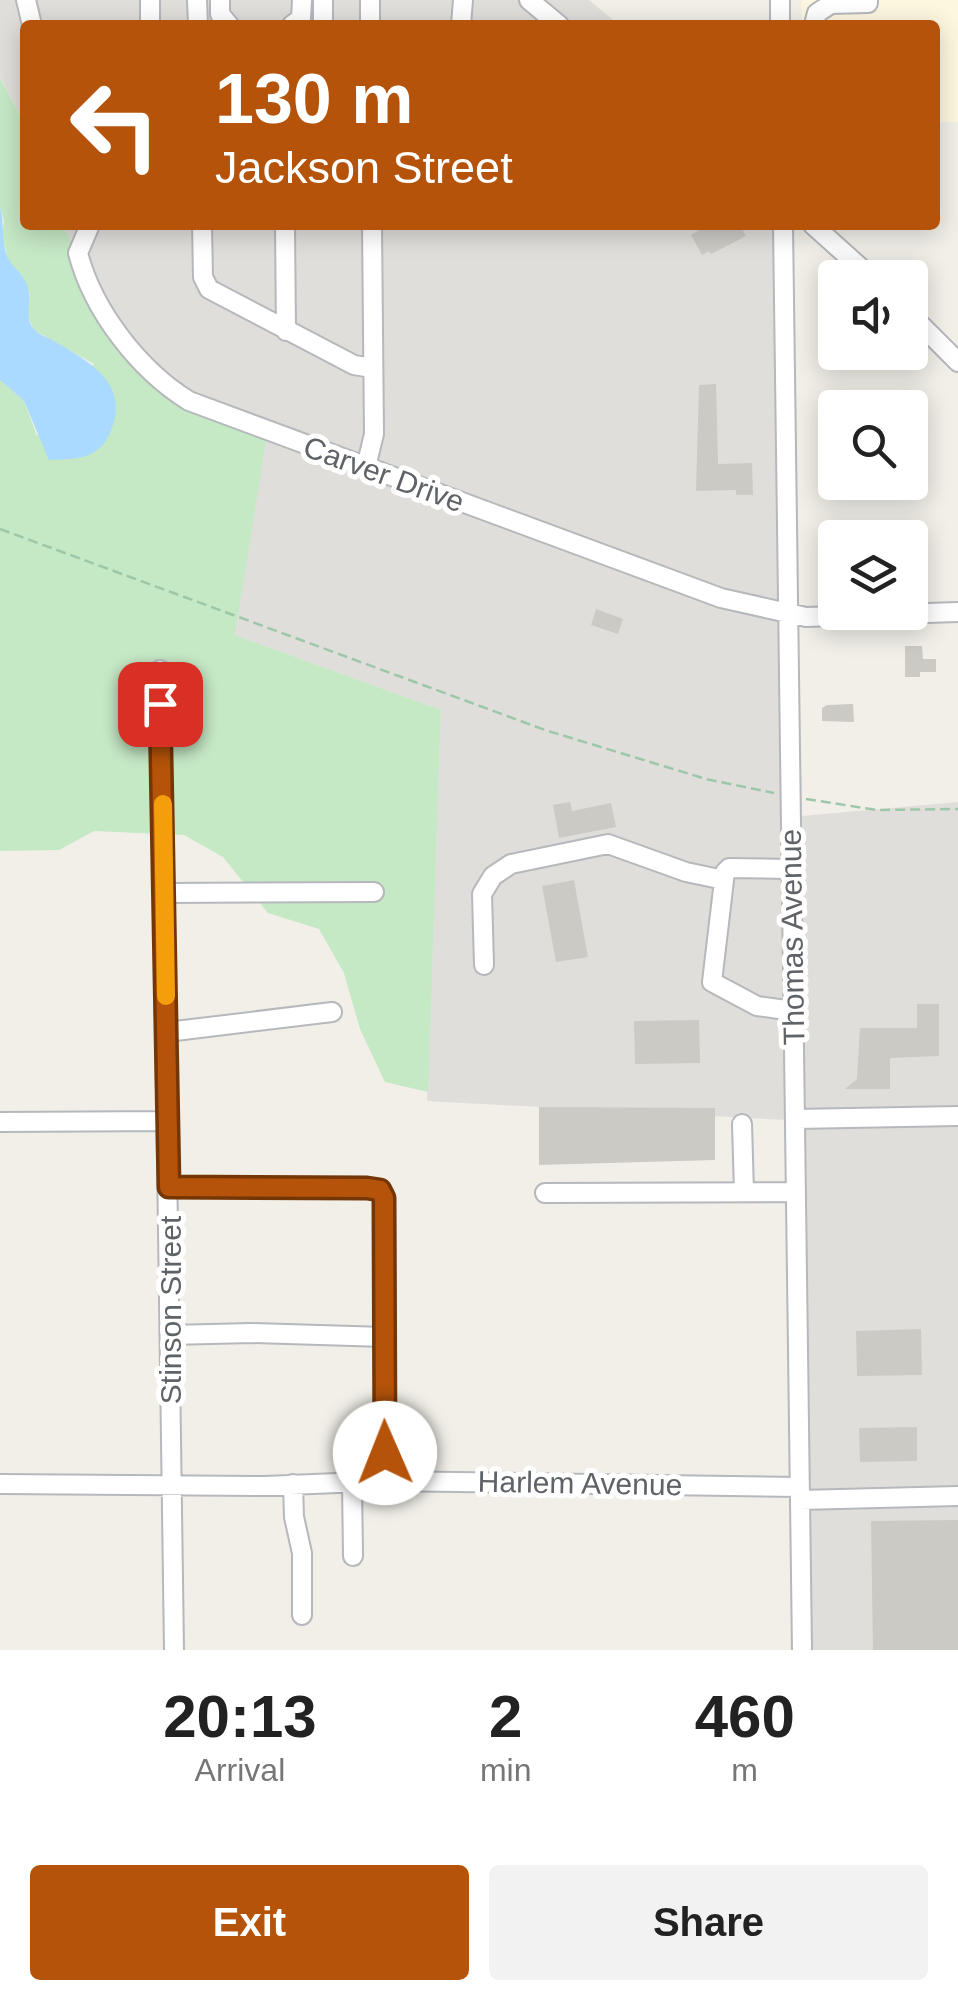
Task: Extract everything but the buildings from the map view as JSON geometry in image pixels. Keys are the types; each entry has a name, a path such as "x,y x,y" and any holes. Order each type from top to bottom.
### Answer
{"street":[{"path":"528,0 552,20"},
{"path":"815,20 817,13 831,4 868,0"},
{"name":"Carver Drive","path":"87,230 79,245 83,272 102,309 154,375 189,402 722,598 806,617 958,612"},
{"path":"202,230 203,277 209,289 354,364 372,368"},
{"path":"286,230 286,330"},
{"path":"366,467 374,434 372,230"},
{"name":"Thomas Avenue","path":"783,230 802,1650"},
{"path":"819,230 852,260"},
{"path":"928,332 958,362"},
{"name":"Stinson Street","path":"160,670 174,1650"},
{"path":"484,964 482,894 493,876 512,864 608,844 686,872 724,880"},
{"path":"792,870 729,868 724,880 712,982 757,1006 793,1011"},
{"path":"164,893 374,892"},
{"path":"166,1032 332,1012"},
{"path":"794,1119 958,1116"},
{"path":"0,1122 168,1121"},
{"path":"742,1124 744,1192"},
{"path":"169,1187 380,1190 384,1198 386,1481"},
{"path":"545,1193 796,1192"},
{"path":"170,1335 385,1337"},
{"name":"Harlem Avenue","path":"0,1484 171,1486 386,1481 958,1496"},
{"path":"352,1482 353,1556"},
{"path":"293,1484 294,1516 302,1553 302,1615"}],"path":[{"path":"0,528 545,730 706,779 877,810 958,809"}],"shaded area":[{"path":"0,0 589,0 613,20 20,20 20,115 0,77"},
{"path":"801,0 958,0 958,122 940,122 940,20 802,20"},
{"path":"65,230 776,230 787,1120 427,1101 441,710 235,635 265,441 172,387 114,318"},
{"path":"790,230 802,816 958,802 958,1650 809,1650"}],"green space":[{"path":"0,78 20,116 20,230 65,230 114,318 172,387 266,441 235,635 441,710 428,1092 385,1082 360,1029 344,973 319,929 268,913 223,857 184,835 94,831 59,850 0,851 0,380 24,401 37,436 94,364 34,330 27,315 30,294 8,259 0,207"}],"water":[{"path":"0,207 6,254 28,287 31,325 94,367 112,389 115,417 104,443 91,454 49,460 24,401 0,380"}],"slow traffic":[{"path":"163,804 166,996"}],"route":[{"path":"160,704 169,1187 380,1190 384,1198 385,1453"}]}
